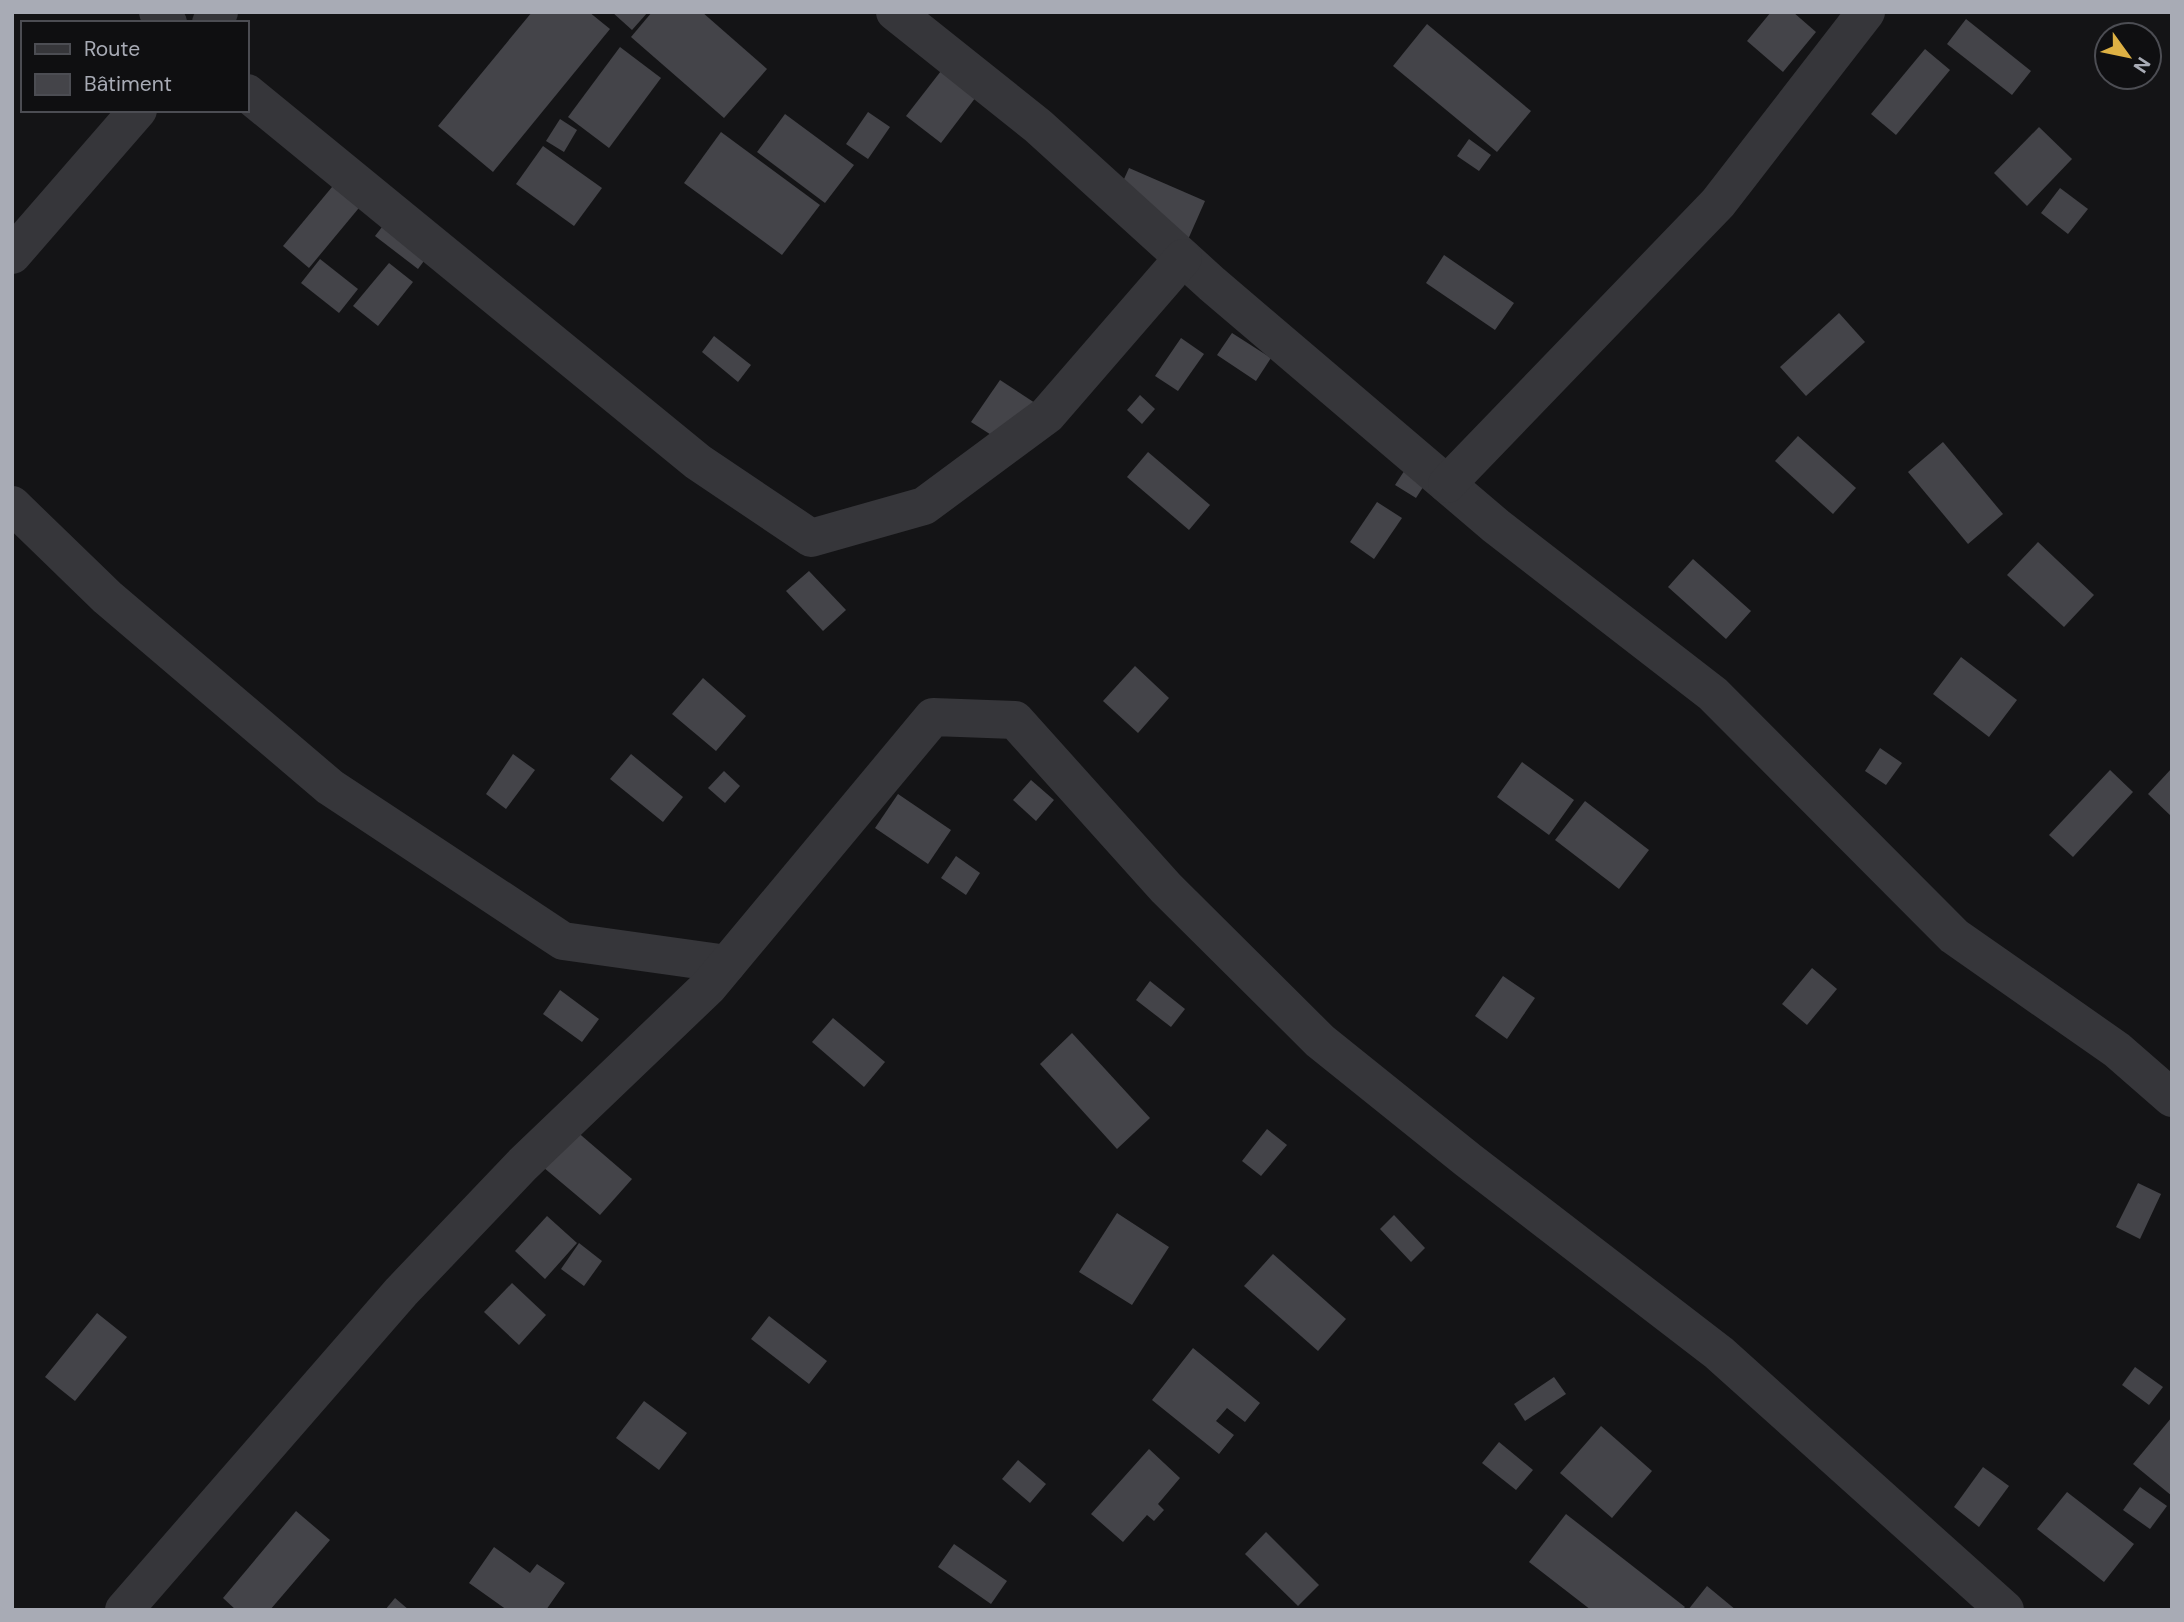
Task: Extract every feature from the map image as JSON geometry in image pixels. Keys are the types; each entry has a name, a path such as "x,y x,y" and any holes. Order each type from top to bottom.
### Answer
{"street":[{"path":"895,12 1038,126 1183,258 1496,526 1713,694 1954,936 2117,1050 2172,1098"},
{"path":"1447,484 1718,203 1866,12"},
{"path":"248,94 698,462 811,538 924,506 1048,415 1183,258"},
{"path":"12,255 136,112"},
{"path":"12,505 107,597 330,787 563,941 727,964"},
{"path":"124,1610 401,1292 523,1164 708,987 933,717 1015,720 1166,888 1320,1041 1468,1160 1719,1353 2005,1610"}],"building":[{"path":"532,12 589,12 610,29 493,172 438,126"},
{"path":"612,12 648,12 632,30"},
{"path":"652,12 702,12 767,69 724,118 631,37"},
{"path":"1771,12 1793,12 1816,32 1783,72 1747,41"},
{"path":"1966,19 2031,71 2012,95 1947,44"},
{"path":"1427,24 1531,111 1497,152 1393,66"},
{"path":"620,47 661,78 609,148 568,117"},
{"path":"1925,49 1950,70 1896,135 1871,114"},
{"path":"941,71 976,97 941,143 906,116"},
{"path":"868,112 890,127 868,159 846,144"},
{"path":"785,114 854,165 825,203 757,152"},
{"path":"560,119 577,130 564,152 546,141"},
{"path":"2039,127 2072,159 2027,206 1994,173"},
{"path":"721,132 820,205 782,255 684,183"},
{"path":"1469,139 1491,155 1479,171 1457,156"},
{"path":"543,146 602,188 574,226 516,184"},
{"path":"1129,168 1205,201 1186,244 1110,210"},
{"path":"342,175 368,197 309,268 283,246"},
{"path":"2060,188 2088,209 2068,234 2041,213"},
{"path":"389,218 432,250 418,269 375,236"},
{"path":"1444,255 1514,303 1495,330 1426,283"},
{"path":"320,259 358,289 339,313 301,283"},
{"path":"389,263 413,282 378,326 353,306"},
{"path":"1839,313 1865,342 1806,396 1780,367"},
{"path":"1232,333 1271,358 1256,381 1217,355"},
{"path":"714,336 751,365 738,382 702,352"},
{"path":"1181,338 1204,354 1178,391 1155,376"},
{"path":"1000,380 1038,405 1010,447 971,422"},
{"path":"1140,395 1155,409 1142,424 1127,410"},
{"path":"1798,436 1856,488 1833,514 1775,461"},
{"path":"1943,442 2003,514 1968,544 1908,472"},
{"path":"1418,450 1438,464 1416,498 1395,485"},
{"path":"1148,452 1210,505 1189,530 1127,477"},
{"path":"1377,502 1402,518 1374,559 1350,542"},
{"path":"2038,542 2094,595 2064,627 2007,575"},
{"path":"1693,559 1751,611 1726,639 1668,587"},
{"path":"809,571 846,610 823,631 786,591"},
{"path":"1961,657 2017,700 1989,737 1933,694"},
{"path":"1135,666 1169,698 1138,733 1103,701"},
{"path":"703,678 746,716 716,751 672,714"},
{"path":"1880,748 1902,763 1886,785 1865,771"},
{"path":"513,754 535,770 506,809 486,794"},
{"path":"631,754 683,797 663,822 610,779"},
{"path":"1522,762 1574,800 1549,835 1497,797"},
{"path":"2172,768 2172,817 2148,794"},
{"path":"2110,770 2133,792 2073,857 2049,835"},
{"path":"724,771 740,786 725,803 708,788"},
{"path":"1031,780 1054,800 1036,821 1013,800"},
{"path":"898,794 951,830 928,864 875,828"},
{"path":"1585,801 1649,850 1619,889 1555,840"},
{"path":"956,856 980,873 966,895 941,878"},
{"path":"1812,968 1837,989 1807,1025 1782,1004"},
{"path":"1503,976 1535,998 1507,1039 1475,1016"},
{"path":"1150,981 1185,1009 1171,1027 1136,1000"},
{"path":"560,990 599,1019 582,1042 543,1014"},
{"path":"833,1018 885,1062 864,1087 812,1042"},
{"path":"1072,1033 1150,1118 1117,1149 1040,1064"},
{"path":"1267,1129 1287,1145 1261,1176 1242,1161"},
{"path":"575,1130 632,1179 600,1215 543,1167"},
{"path":"2138,1183 2161,1194 2140,1239 2116,1227"},
{"path":"1117,1213 1169,1247 1132,1305 1079,1272"},
{"path":"1394,1215 1425,1248 1411,1262 1380,1229"},
{"path":"547,1216 577,1243 545,1279 515,1251"},
{"path":"579,1243 602,1261 584,1286 561,1269"},
{"path":"1273,1254 1346,1319 1318,1351 1244,1286"},
{"path":"512,1283 546,1315 519,1345 484,1312"},
{"path":"97,1313 127,1337 75,1401 45,1377"},
{"path":"769,1316 827,1361 809,1384 751,1339"},
{"path":"1193,1348 1260,1403 1245,1422 1227,1408 1216,1421 1234,1435 1219,1454 1152,1400"},
{"path":"2135,1367 2163,1387 2149,1405 2122,1385"},
{"path":"1554,1377 1566,1394 1525,1421 1514,1404"},
{"path":"644,1401 687,1433 659,1470 616,1438"},
{"path":"2172,1417 2172,1496 2133,1464"},
{"path":"1601,1426 1652,1471 1612,1518 1560,1473"},
{"path":"1499,1442 1533,1470 1516,1490 1482,1463"},
{"path":"1149,1449 1180,1478 1158,1504 1164,1510 1154,1521 1147,1515 1123,1542 1091,1514"},
{"path":"1018,1460 1046,1484 1030,1503 1002,1479"},
{"path":"1983,1467 2009,1486 1979,1527 1954,1507"},
{"path":"2140,1487 2167,1506 2150,1529 2123,1510"},
{"path":"2067,1492 2134,1544 2104,1582 2037,1529"},
{"path":"296,1511 330,1540 270,1610 236,1610 223,1598"},
{"path":"1566,1514 1685,1607 1682,1610 1591,1610 1529,1562"},
{"path":"1266,1532 1319,1585 1298,1606 1245,1554"},
{"path":"954,1544 1007,1581 991,1604 938,1567"},
{"path":"494,1547 530,1573 537,1564 565,1583 546,1610 507,1610 469,1583"},
{"path":"1707,1586 1736,1610 1688,1610"},
{"path":"395,1598 409,1610 385,1610"}]}
